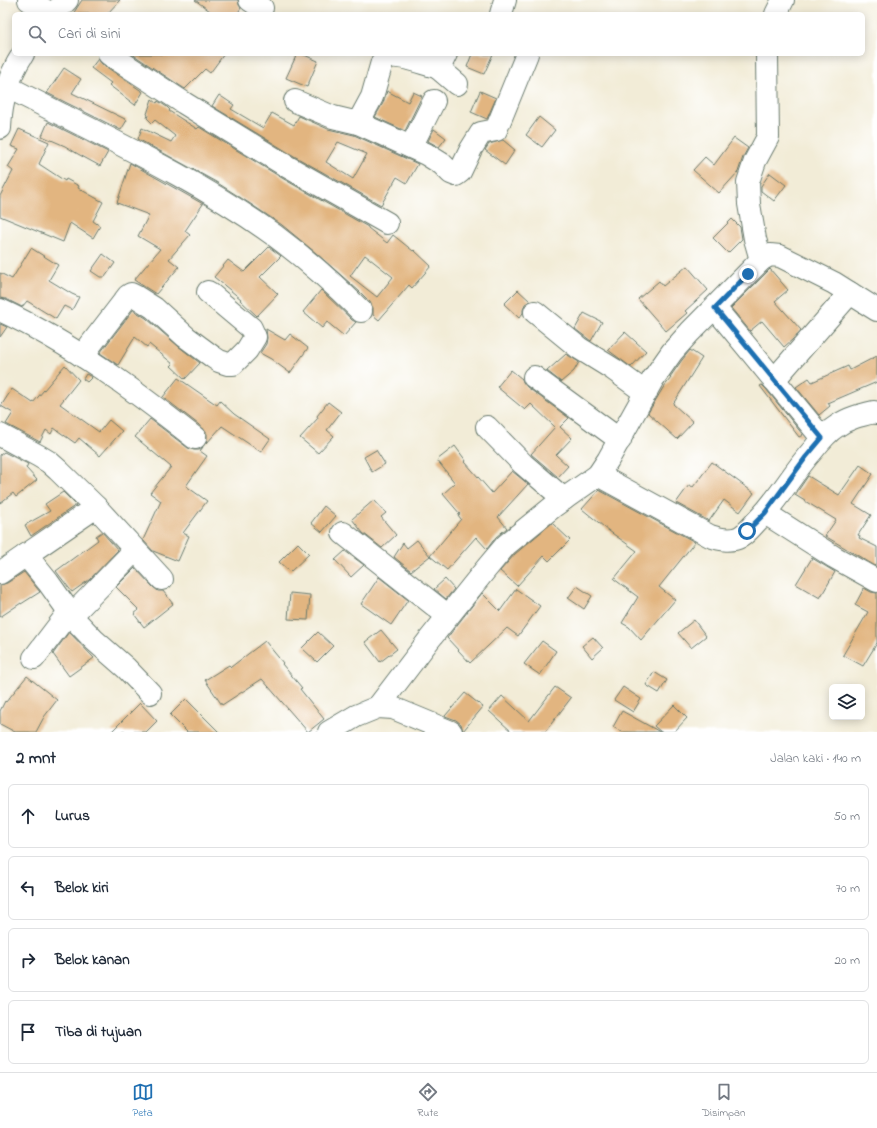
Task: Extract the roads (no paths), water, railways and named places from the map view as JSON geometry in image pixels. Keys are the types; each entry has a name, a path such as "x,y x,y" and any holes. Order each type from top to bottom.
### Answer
{"street":[{"path":"29,0 49,12"},
{"path":"54,12 67,0"},
{"path":"502,12 505,0"},
{"path":"777,12 783,0"},
{"path":"0,116 6,86 22,56"},
{"path":"111,56 288,167 387,223"},
{"path":"295,101 333,117 358,123 411,147 426,154 442,164 451,173 456,175 460,172 471,149 481,133 496,130 498,127 526,56"},
{"path":"761,260 755,239 749,204 748,182 755,161 768,137 767,56"},
{"path":"358,123 372,97 384,59 390,57 441,61 457,84"},
{"path":"6,86 175,173 244,215 302,257 340,290 361,311"},
{"path":"411,147 434,102"},
{"path":"378,707 448,616 506,545 554,506 598,475 620,440 653,379 672,352 761,260 770,255 780,256 834,283 877,310"},
{"path":"82,356 131,294 154,308 186,337 213,357 219,361 233,364 247,350 254,339 254,334 251,328 208,292"},
{"path":"774,380 850,293"},
{"path":"715,308 822,438"},
{"path":"0,310 52,336 150,403 195,438"},
{"path":"535,312 579,348 646,393"},
{"path":"534,378 620,440"},
{"path":"598,475 686,523 718,539 728,540 739,537 765,513 806,457 822,438 837,426 853,417 874,412 877,413"},
{"path":"487,427 523,464 564,499"},
{"path":"0,435 49,462 96,507 162,579"},
{"path":"0,573 96,507"},
{"path":"765,513 834,557 877,581"},
{"path":"343,533 448,616"},
{"path":"34,658 70,613 135,550"},
{"path":"26,555 48,582 70,613 94,640 126,668 150,692"},
{"path":"329,732 356,716 378,707 393,708 451,732"}]}
